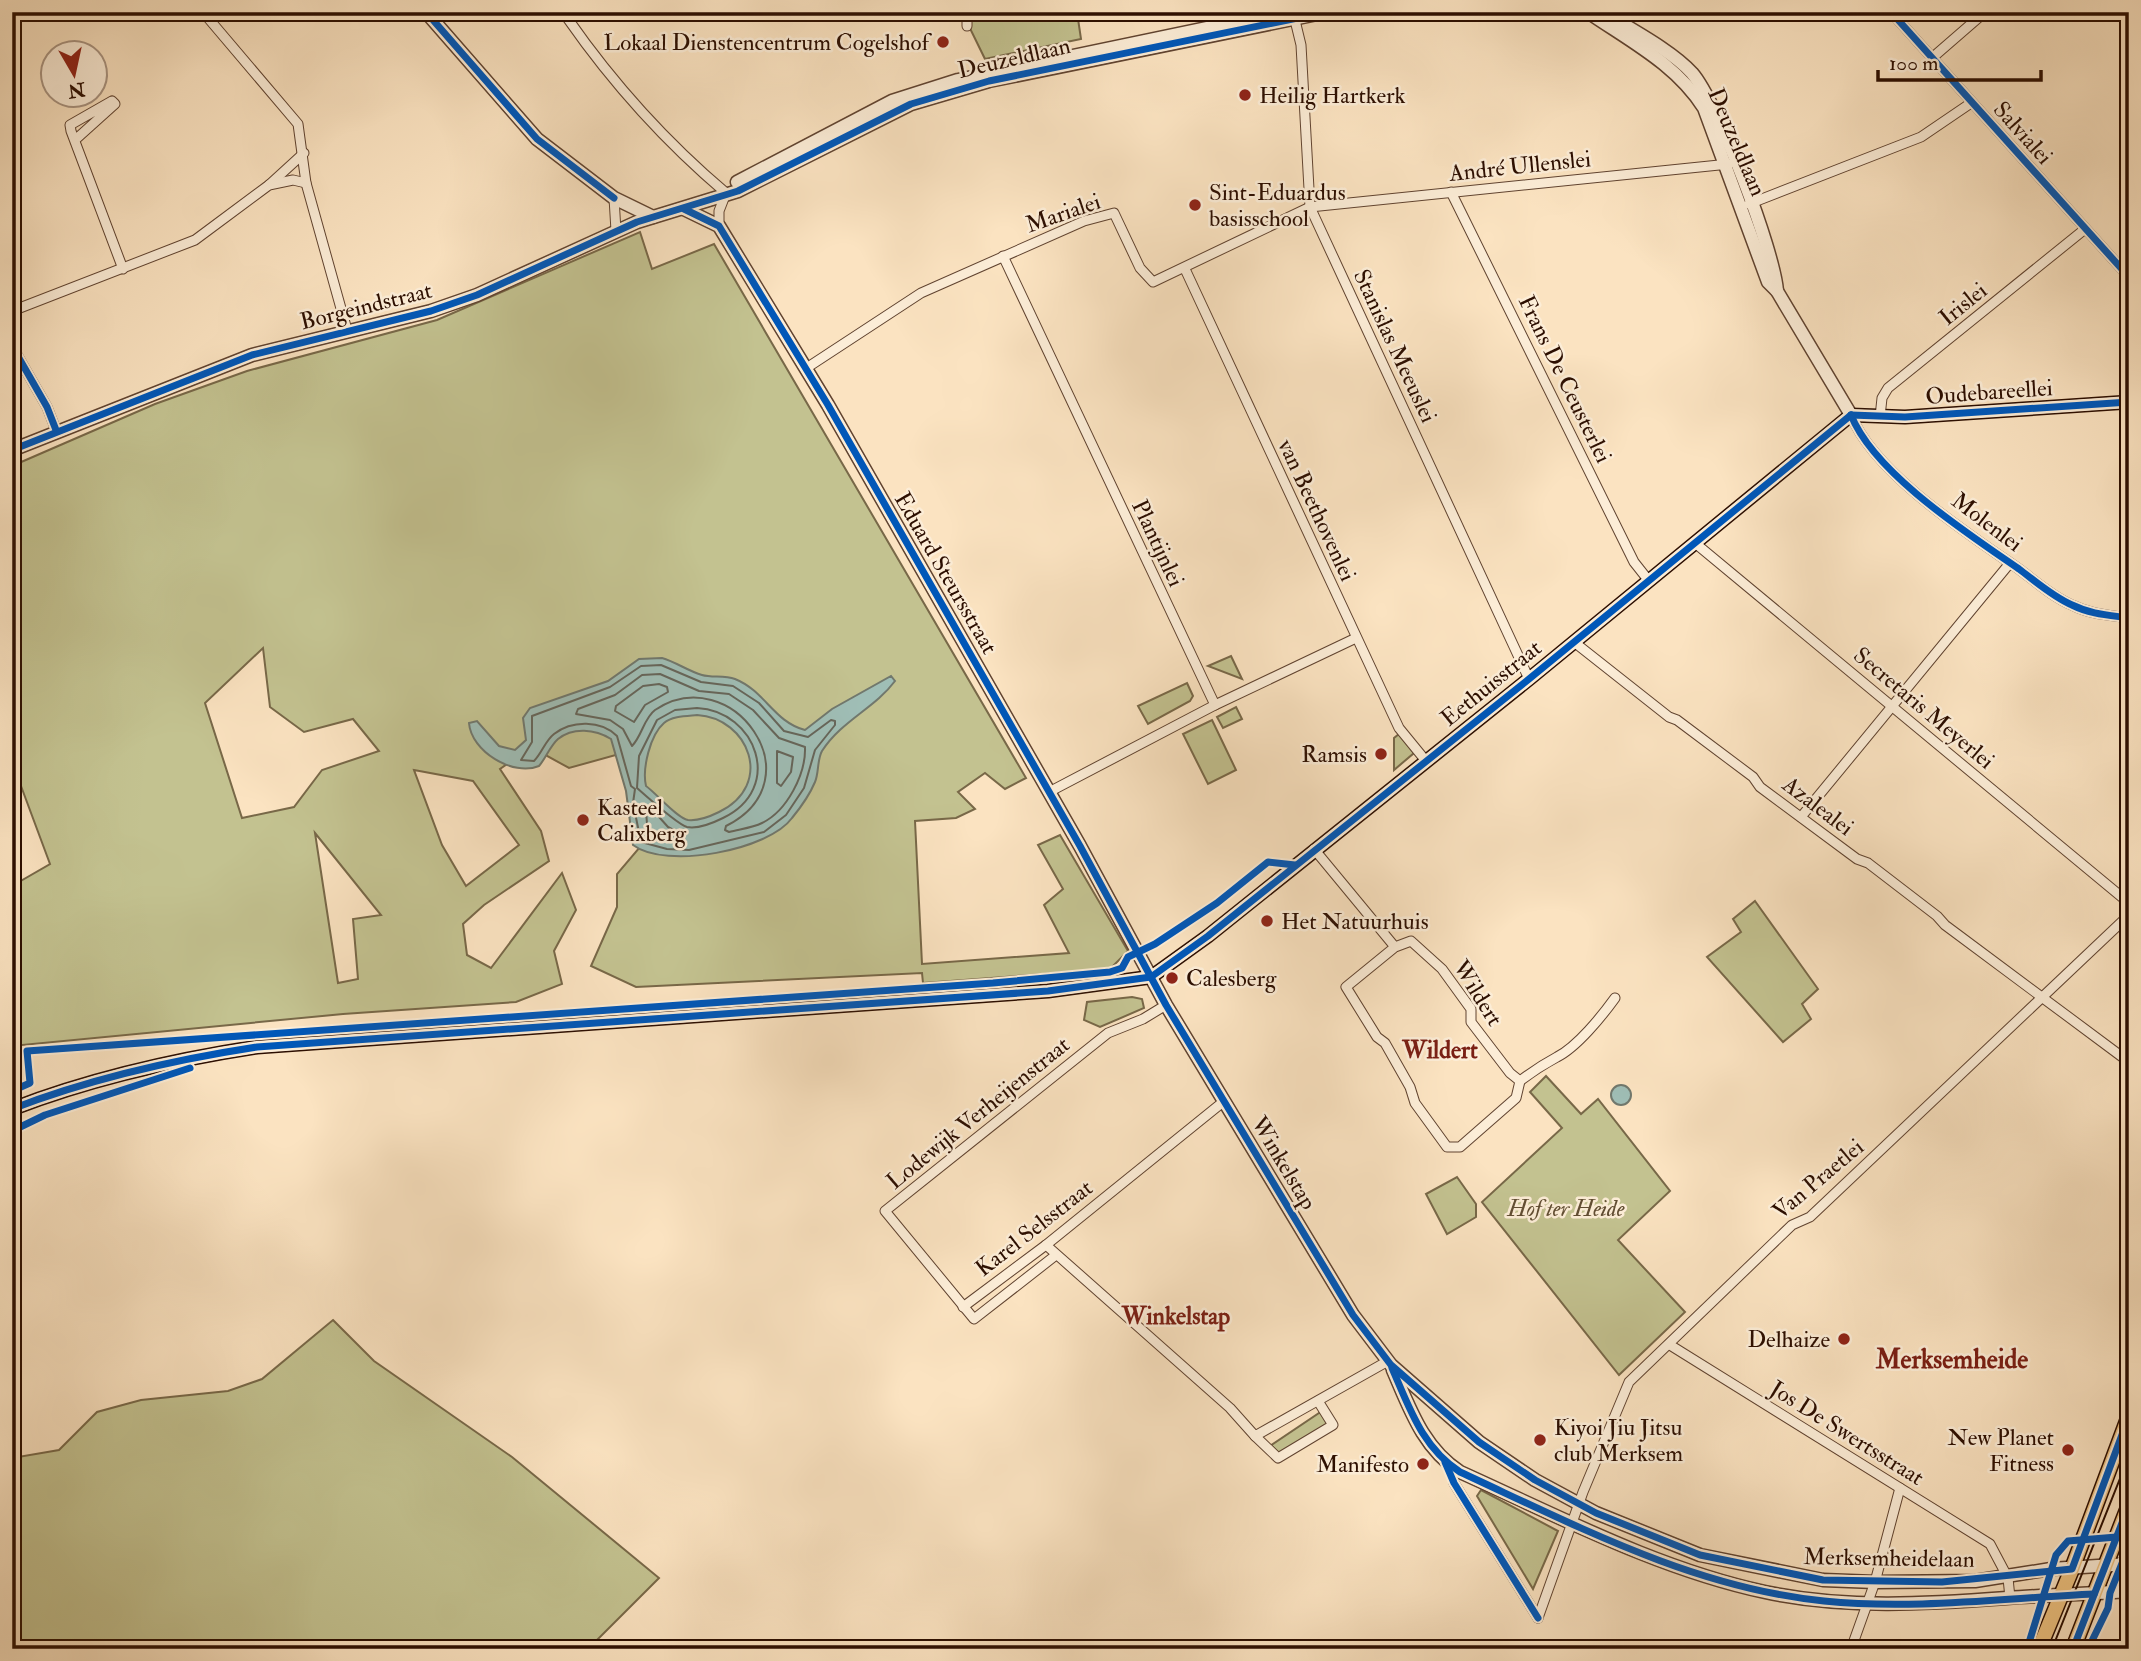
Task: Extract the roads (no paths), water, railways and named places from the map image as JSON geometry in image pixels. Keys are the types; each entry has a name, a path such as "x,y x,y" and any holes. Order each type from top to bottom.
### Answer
{"main road":[{"path":"2039,1649 2129,1416"},
{"path":"2073,1649 2129,1505"}],"street":[{"path":"203,12 298,124 306,183 347,330"},
{"path":"967,12 967,26"},
{"name":"Deuzeldlaan","path":"726,193 738,191 872,117 892,101 966,78 1290,14 1327,12"},
{"name":"Deuzeldlaan","path":"1588,12 1675,71 1691,86 1730,163"},
{"name":"Deuzeldlaan","path":"1604,12 1690,71 1708,95 1746,205 1768,282 1777,291 1851,415"},
{"name":"Salvialei","path":"1891,12 2129,277"},
{"path":"1932,58 1985,12"},
{"path":"430,13 537,139 614,198 653,217"},
{"name":"Stanislas Meeuslei","path":"1290,14 1301,45 1310,207 1529,679"},
{"path":"568,19 600,65 705,175 726,193 719,211 719,226 684,209"},
{"path":"75,140 110,112 115,104 112,101 71,125 75,140 123,269"},
{"path":"1746,205 1921,137 1971,103"},
{"path":"12,311 195,240 269,185 304,153"},
{"name":"André Ullenslei","path":"1310,207 1730,163"},
{"path":"269,185 293,180 306,183"},
{"name":"Frans De Ceusterlei","path":"1451,192 1634,562 1648,581"},
{"name":"Borgeindstraat","path":"12,450 208,370 347,330 431,311 477,295 616,231 726,193"},
{"path":"614,198 616,231"},
{"name":"Marialei","path":"805,369 921,293 1084,221 1114,213 1140,268 1153,282 1310,207"},
{"name":"Eduard Steursstraat","path":"719,226 805,369 1049,792 1152,977"},
{"name":"Irislei","path":"1880,417 1882,398 1888,388 2085,229"},
{"name":"Plantijnlei","path":"1003,256 1215,705"},
{"name":"van Beethovenlei","path":"1185,269 1399,727 1426,761"},
{"path":"12,346 47,407 56,430"},
{"name":"Oudebareellei","path":"1851,415 1880,417 2129,402"},
{"name":"Eethuisstraat","path":"1152,977 1208,936 1529,679 1851,415"},
{"name":"Molenlei","path":"1851,415 1863,440 1915,492 2010,563 2068,604 2094,614 2129,618"},
{"name":"Secretaris Meyerlei","path":"1695,543 2129,903"},
{"path":"1801,817 2010,563"},
{"path":"1049,792 1215,705 1356,638"},
{"name":"Azalealei","path":"1574,642 1658,709 1753,777 1760,787 1857,859 1868,863 2129,1062"},
{"path":"1314,849 1395,947 1346,987 1377,1037 1385,1043 1410,1087 1415,1103 1447,1147 1460,1147 1516,1098 1520,1081 1545,1061 1559,1056 1602,1016 1615,998"},
{"name":"Van Praetlei","path":"1573,1523 1578,1504 1629,1382 1793,1225 1810,1217 2129,915"},
{"name":"Wildert","path":"1395,947 1411,941 1442,969 1471,1009 1471,1022 1510,1073 1520,1081"},
{"path":"12,1108 81,1083 146,1066 257,1047 756,1013 1072,988 1152,977"},
{"name":"Winkelstap","path":"1152,977 1223,1102 1353,1315 1389,1363 1430,1448 1461,1472 1573,1523"},
{"name":"Lodewijk Verheijenstraat","path":"963,1307 885,1211 1108,1033 1143,1019 1166,1005"},
{"name":"Karel Selsstraat","path":"1056,1255 974,1320 963,1307 1046,1245 1223,1102"},
{"path":"1046,1245 1230,1408 1279,1458 1333,1425 1318,1401"},
{"name":"Jos De Swertsstraat","path":"1670,1345 1990,1544 2008,1578 2010,1598"},
{"path":"1255,1436 1389,1363"},
{"name":"Winkelstap","path":"1389,1363 1479,1442 1535,1480 1578,1504"},
{"path":"1454,1483 1538,1618 1573,1523"},
{"path":"1852,1649 1875,1582 1900,1488"},
{"name":"Merksemheidelaan","path":"1578,1504 1700,1555 1823,1580 1875,1582 2008,1578 2051,1569 2129,1564"},
{"name":"Merksemheidelaan","path":"1573,1523 1661,1563 1768,1592 1868,1603 2129,1591"}],"water":[{"path":"662,658 702,675 735,679 754,691 785,720 805,730 832,709 891,676 895,681 830,740 820,755 811,791 792,818 780,829 762,839 716,853 669,856 648,852 633,845 626,791 611,739 591,731 570,733 555,742 539,766 517,768 506,765 485,752 477,743 469,723 477,721 499,746 515,750 526,740 523,718 530,708 608,681 639,659","holes":["697,715 715,719 730,728 742,740 748,754 750,770 746,786 736,800 719,812 688,820 646,786 648,753 659,728 667,721"]},
{"path":"1621,1085 1628,1088 1631,1095 1628,1102 1621,1105 1614,1102 1611,1095 1614,1088"}],"tram line":[{"path":"2052,1649 2129,1456"}],"place":[{"name":"Lokaal Dienstencentrum Cogelshof","path":"943,42"},
{"name":"Heilig Hartkerk","path":"1245,95"},
{"name":"Sint-Eduardus basisschool","path":"1195,205"},
{"name":"Ramsis","path":"1381,754"},
{"name":"Kasteel Calixberg","path":"583,820"},
{"name":"Het Natuurhuis","path":"1267,921"},
{"name":"Calesberg","path":"1172,978"},
{"name":"Delhaize","path":"1844,1339"},
{"name":"Kiyoi Jiu Jitsu club Merksem","path":"1540,1440"},
{"name":"New Planet Fitness","path":"2068,1450"},
{"name":"Manifesto","path":"1423,1464"}],"district":[{"name":"Wildert","path":"1440,1050"},
{"name":"Winkelstap","path":"1176,1316"},
{"name":"Merksemheide","path":"1952,1360"}],"park label":[{"name":"Hof ter Heide","path":"1566,1208"}]}
